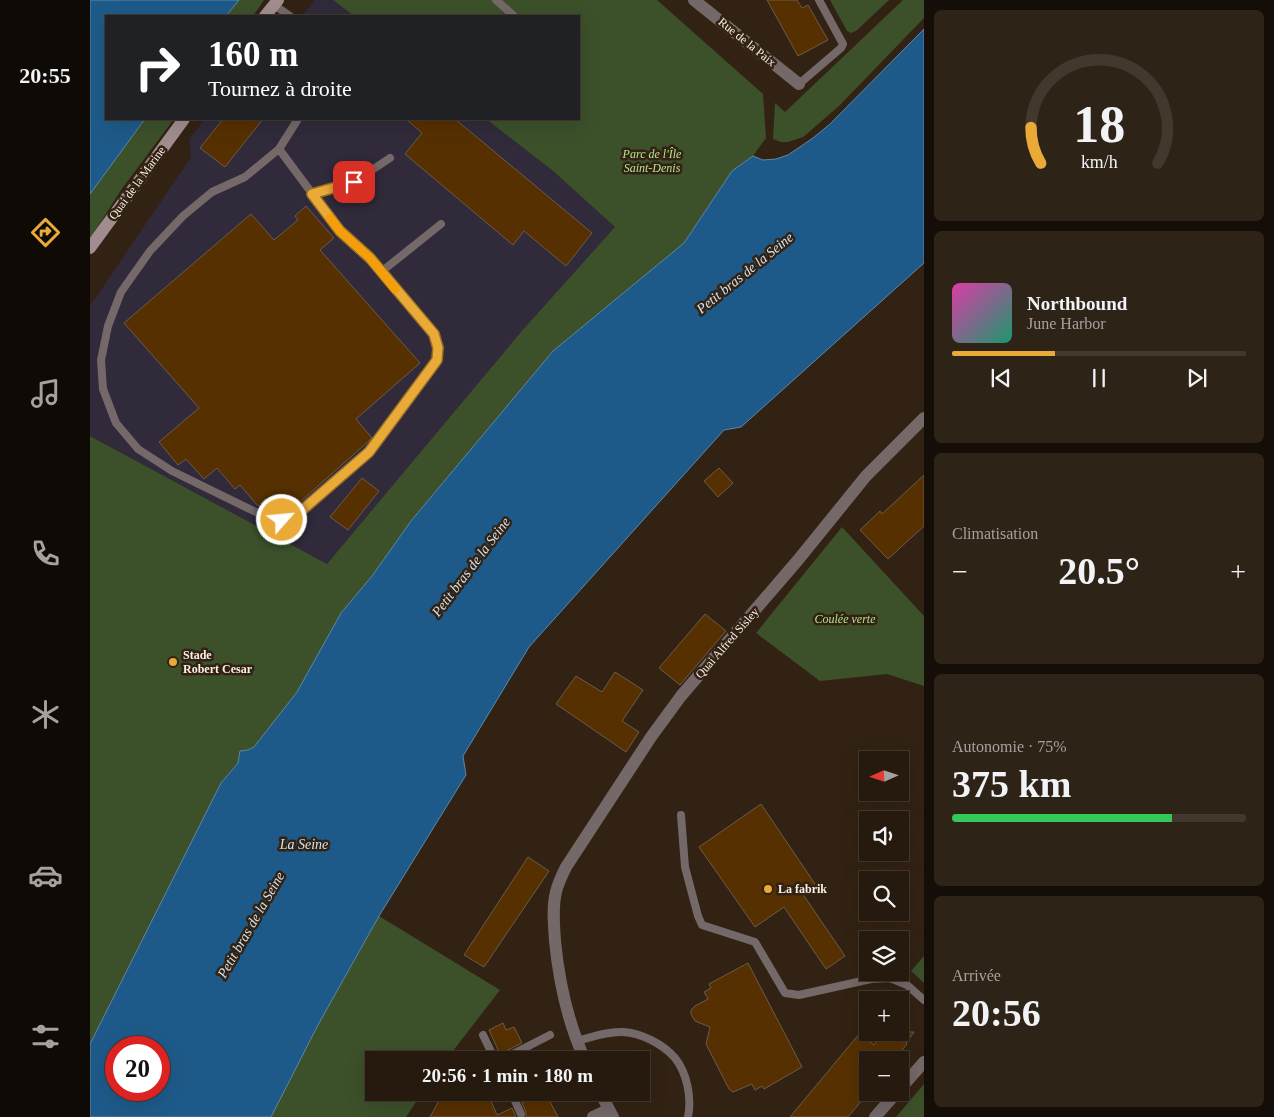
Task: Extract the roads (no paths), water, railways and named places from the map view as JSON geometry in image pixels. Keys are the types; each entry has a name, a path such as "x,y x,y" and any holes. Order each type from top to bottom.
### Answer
{"street":[{"name":"Rue de la Paix","path":"694,0 799,84"},
{"path":"266,15 276,2"},
{"name":"Quai de la Marine","path":"90,248 183,120"},
{"name":"Quai Alfred Sisley","path":"577,1041 560,980 554,929 556,889 566,867 651,737 681,696 804,553 866,476 924,418"},
{"path":"577,1041 582,1051"},
{"path":"909,1079 924,1062"},
{"path":"593,1117 610,1113 604,1101"},
{"path":"875,1117 889,1101"}],"lane":[{"path":"496,0 513,15"},
{"path":"799,84 841,48 843,44 819,0"},
{"path":"276,2 289,15"},
{"path":"279,149 340,231 370,258 434,334 438,348 437,360 369,452 293,518 282,520 270,519 172,471 138,450 116,423 103,389 101,360 108,326 121,292 150,251 183,216 212,192 245,177 279,149 297,120"},
{"path":"312,194 354,182 390,158"},
{"path":"381,272 441,224"},
{"path":"681,815 685,867 702,925 756,942 785,993 799,995 871,979 890,978 907,985 924,1000"},
{"path":"577,1041 603,1034 624,1032 639,1035 658,1043 674,1058 687,1084 690,1096 688,1117"},
{"path":"482,1035 490,1051"},
{"path":"519,1051 550,1035"},
{"path":"515,1101 521,1114"}],"water":[{"path":"90,0 239,0 227,15 105,15 105,120 144,120 90,194"},
{"name":"La Seine","path":"924,29 924,263 741,427 724,430 529,647 463,756 466,775 379,916 318,1025 271,1117 90,1117 90,1044 221,783 238,763 240,751 254,747 297,692 341,613 372,576 411,521 553,351 684,243 732,171 753,156 763,160 776,159 788,155 830,124"}],"place":[{"name":"Stade Robert Cesar","path":"173,662"},
{"name":"La fabrik","path":"768,889"}],"park label":[{"name":"Parc de l'Île Saint-Denis","path":"652,161"},
{"name":"Coulée verte","path":"845,619"}],"water label":[{"name":"Petit bras de la Seine","path":"745,273"},
{"name":"Petit bras de la Seine","path":"471,567"},
{"name":"Petit bras de la Seine","path":"251,925"}]}
